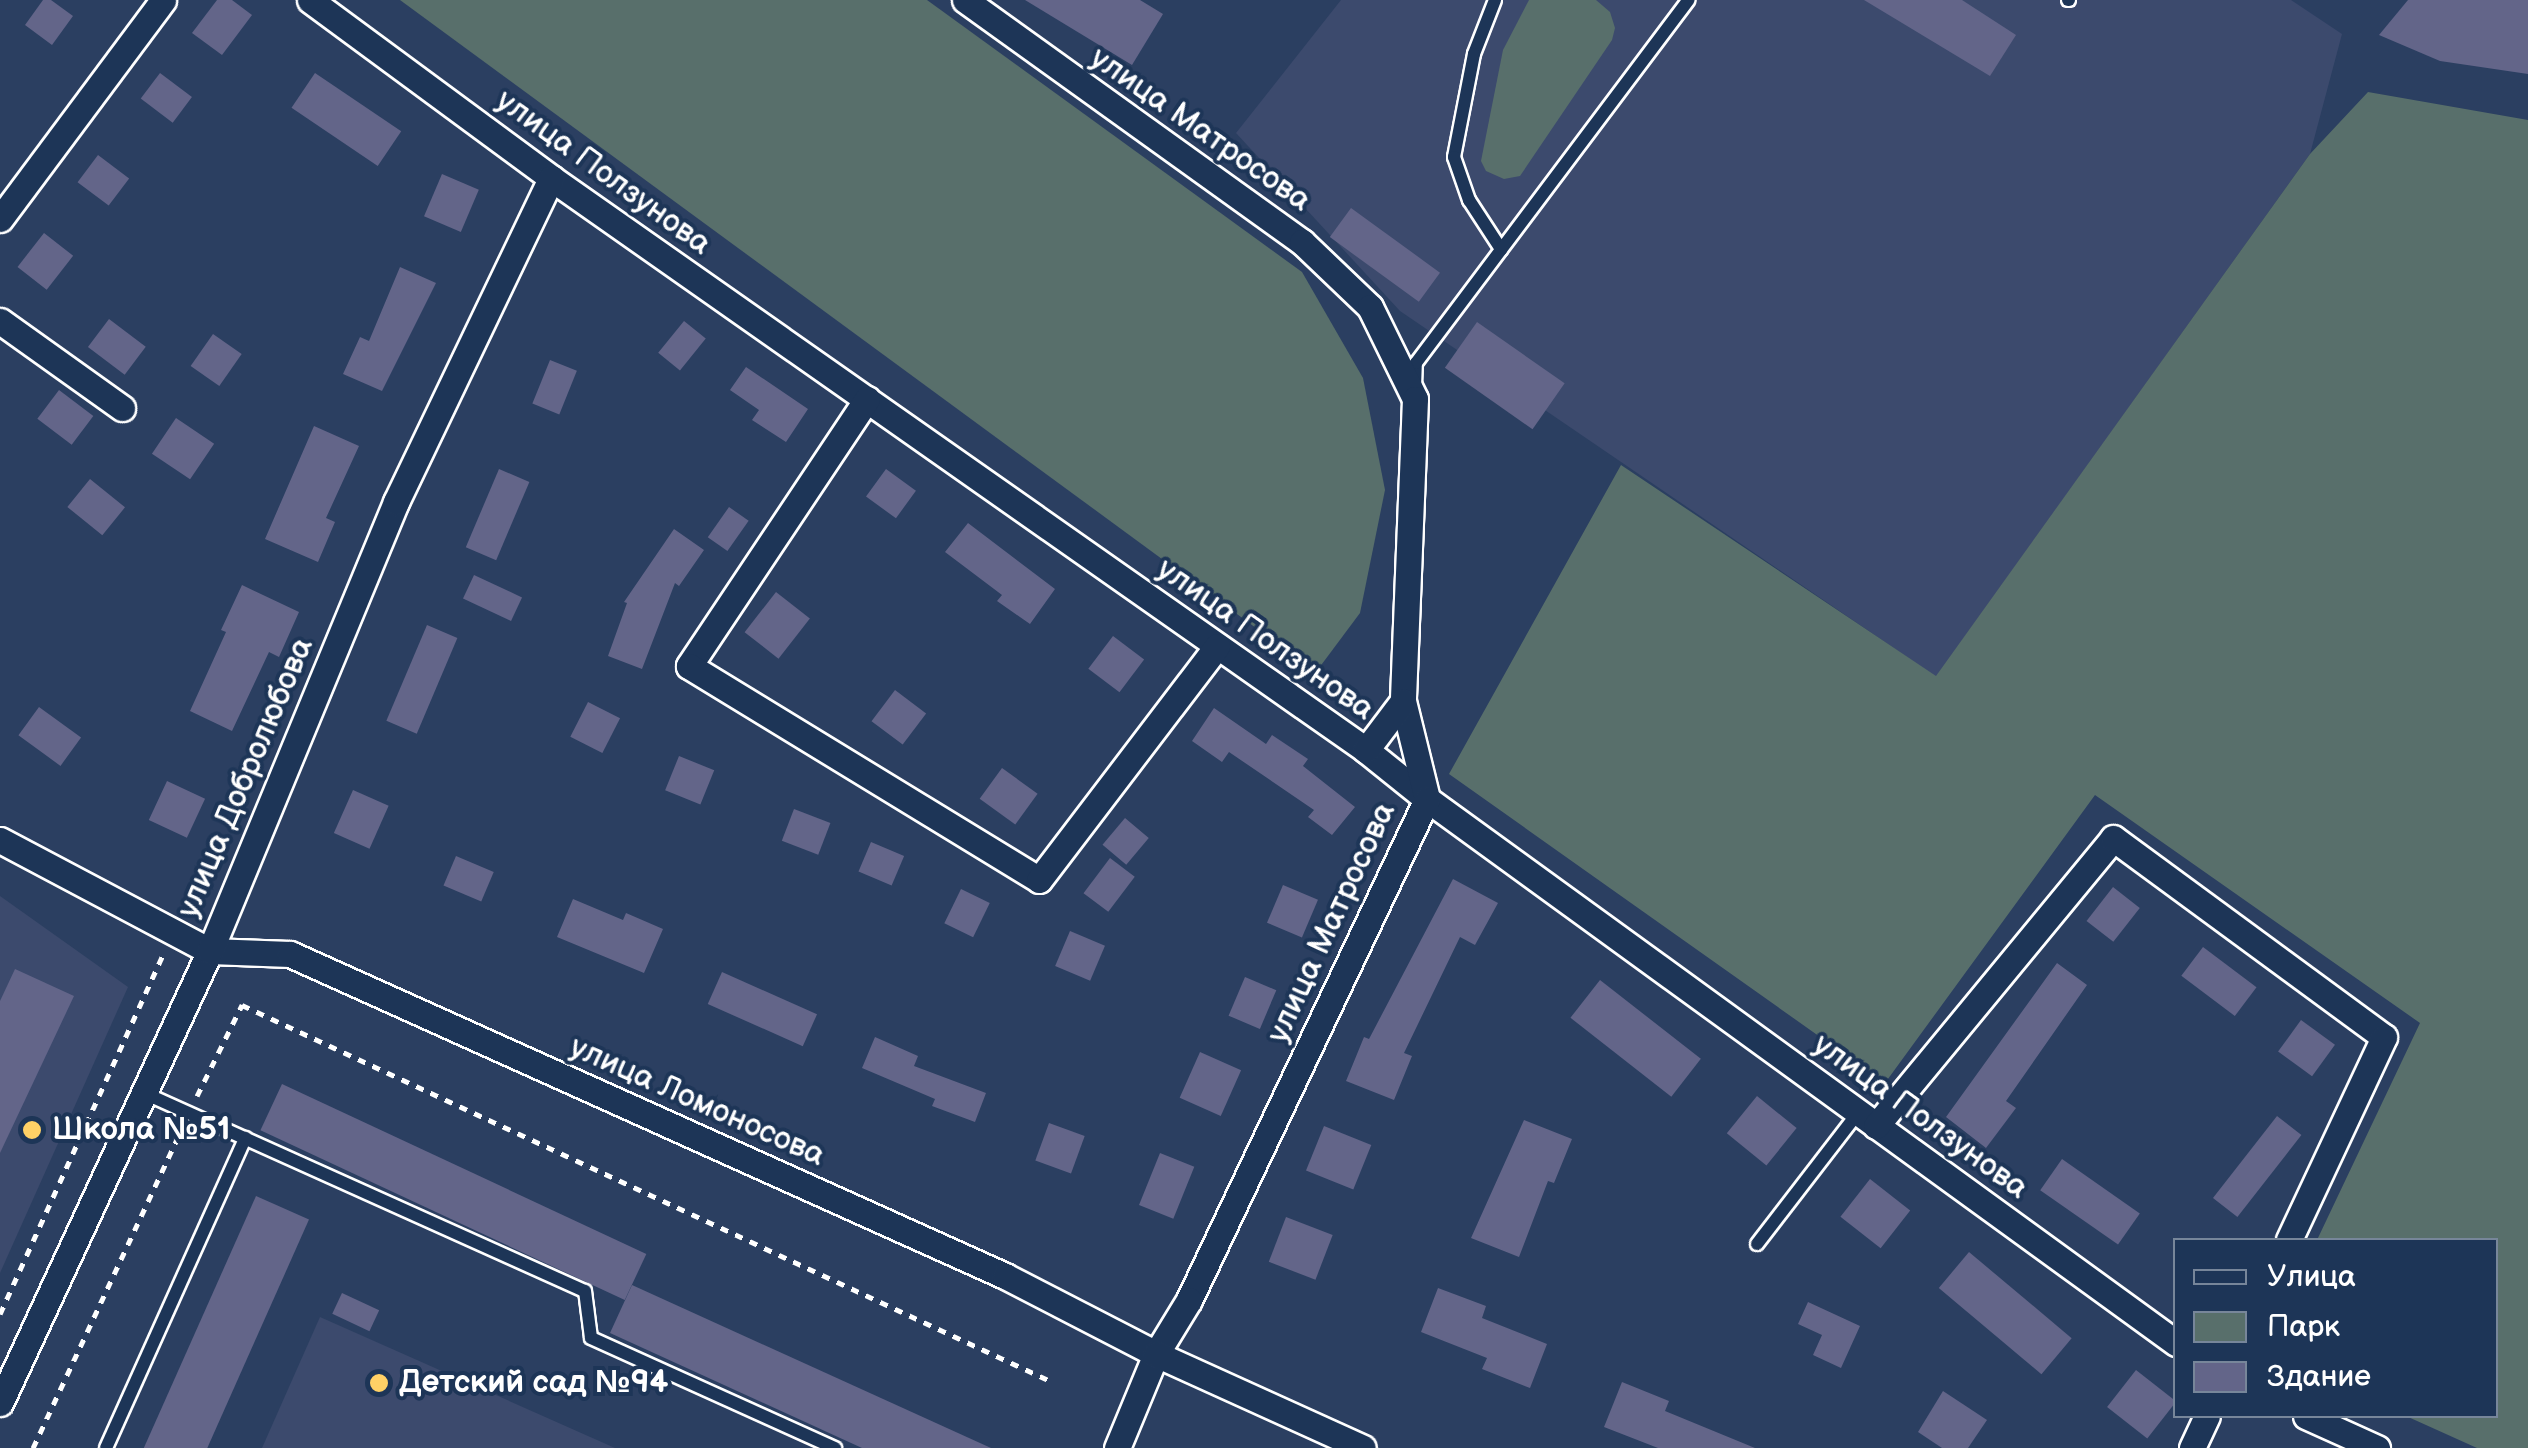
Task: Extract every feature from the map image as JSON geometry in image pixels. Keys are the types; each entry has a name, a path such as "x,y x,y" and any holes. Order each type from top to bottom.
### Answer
{"street":[{"path":"0,219 163,0"},
{"name":"улица Ползунова","path":"310,0 551,178 1366,750 1427,800 2173,1341"},
{"name":"улица Матросова","path":"965,0 1302,242 1370,307 1414,400 1403,701 1427,800 1188,1300 1156,1354 1117,1448"},
{"name":"улица Добролюбова","path":"0,1403 210,952 396,502 551,178"},
{"path":"0,321 122,408"},
{"path":"867,400 690,666 1039,880 1217,646"},
{"path":"1366,750 1403,701"},
{"path":"1867,1119 2113,838 2384,1037 2290,1238"},
{"name":"улица Ломоносова","path":"0,840 210,952 290,954 1005,1276 1156,1354 1363,1448"},
{"path":"2192,1448 2206,1418"},
{"path":"2310,1418 2377,1448"}],"lane":[{"path":"1495,0 1474,54 1454,157 1469,200 1501,249"},
{"path":"1414,400 1416,363 1689,0"},
{"path":"144,1092 585,1292 591,1338 835,1448"},
{"path":"1757,1244 1867,1119"},
{"path":"106,1448 245,1138"}],"path":[{"path":"0,1314 174,932"},
{"path":"33,1448 242,1005 1050,1381"}],"shaded area":[{"path":"1341,0 2291,0 2342,34 2310,154 1936,677 1400,311 1236,133"},
{"name":"Школа №51","path":"0,896 128,987 0,1273"},
{"name":"Детский сад №94","path":"320,1317 615,1448 262,1448"}],"green space":[{"path":"400,0 927,0 1302,272 1363,378 1385,490 1360,613 1316,672"},
{"path":"1529,0 1596,0 1610,12 1615,28 1612,40 1520,176 1504,179 1486,171 1481,161 1503,50"},
{"path":"2368,92 2528,120 2528,1448 2477,1448 2410,1418 2498,1418 2498,1238 2318,1238 2420,1023 2095,795 1885,1083 1449,774 1621,465 1936,676 2310,154"}],"building":[{"path":"43,0 51,0 73,16 52,45 25,25"},
{"path":"217,0 232,0 252,15 222,55 192,33"},
{"path":"1025,0 1140,0 1163,14 1132,65"},
{"path":"1864,0 1962,0 2016,35 1990,76"},
{"path":"2408,0 2528,0 2528,74 2440,61 2379,35"},
{"path":"160,73 192,97 173,123 141,99"},
{"path":"315,73 401,131 378,166 292,108"},
{"path":"98,155 129,178 109,206 78,182"},
{"path":"442,174 479,190 461,232 424,216"},
{"path":"1351,208 1440,273 1419,302 1330,237"},
{"path":"44,233 73,256 47,290 18,267"},
{"path":"400,267 436,283 382,391 343,374 360,337 369,341"},
{"path":"109,319 146,347 125,375 88,347"},
{"path":"684,321 706,339 680,370 658,353"},
{"path":"1477,322 1565,383 1533,429 1445,368"},
{"path":"213,334 242,354 219,386 191,366"},
{"path":"550,360 577,371 559,414 532,404"},
{"path":"746,367 808,409 786,442 752,420 759,410 730,390"},
{"path":"59,390 93,416 72,445 37,419"},
{"path":"176,418 214,444 190,479 152,454"},
{"path":"314,426 359,446 326,518 335,522 318,562 265,539"},
{"path":"499,469 529,482 496,560 466,547"},
{"path":"886,469 916,491 896,518 866,497"},
{"path":"90,479 125,507 102,535 67,507"},
{"path":"729,507 749,521 727,551 708,537"},
{"path":"968,523 1055,589 1030,624 997,601 1002,595 945,552"},
{"path":"674,529 704,550 679,586 675,583 642,669 608,656 627,603 624,602"},
{"path":"474,575 522,597 511,621 463,599"},
{"path":"242,585 299,612 279,657 269,652 232,731 190,711 226,632 221,630"},
{"path":"776,592 810,618 778,659 745,632"},
{"path":"427,625 457,638 417,734 386,721"},
{"path":"1113,636 1144,659 1119,692 1088,669"},
{"path":"895,690 926,713 903,745 872,721"},
{"path":"588,702 620,718 602,753 570,737"},
{"path":"39,707 81,738 60,766 18,735"},
{"path":"1214,708 1266,744 1272,735 1308,759 1303,766 1355,807 1332,835 1308,817 1314,810 1229,752 1222,762 1192,741"},
{"path":"679,756 714,770 700,805 665,790"},
{"path":"1002,768 1038,794 1015,825 980,799"},
{"path":"167,781 205,799 187,838 149,820"},
{"path":"353,790 389,806 370,849 334,833"},
{"path":"794,809 830,823 818,855 782,841"},
{"path":"1125,818 1149,838 1126,865 1103,845"},
{"path":"871,842 904,856 892,886 858,871"},
{"path":"456,856 494,872 481,901 443,885"},
{"path":"1110,858 1135,877 1108,912 1084,893"},
{"path":"1453,879 1498,903 1475,945 1460,937 1404,1053 1412,1056 1394,1100 1346,1081 1364,1037 1369,1039"},
{"path":"1283,885 1318,900 1302,938 1267,923"},
{"path":"2113,887 2140,908 2113,942 2087,921"},
{"path":"961,889 990,903 973,937 944,923"},
{"path":"573,899 623,920 626,913 663,929 644,973 557,937"},
{"path":"1070,931 1105,946 1090,981 1055,966"},
{"path":"2203,947 2257,987 2235,1016 2181,976"},
{"path":"2057,963 2087,985 2006,1101 2016,1108 1986,1148 1946,1117"},
{"path":"15,969 74,996 0,1153 0,1001"},
{"path":"722,972 817,1014 803,1046 708,1004"},
{"path":"1245,977 1276,990 1260,1029 1229,1016"},
{"path":"1600,980 1701,1059 1671,1097 1570,1018"},
{"path":"2301,1020 2335,1045 2312,1076 2278,1052"},
{"path":"875,1037 918,1056 914,1066 986,1093 975,1122 932,1106 935,1099 862,1068"},
{"path":"1200,1052 1241,1070 1221,1116 1180,1098"},
{"path":"282,1084 646,1254 625,1300 260,1130"},
{"path":"1757,1096 1797,1128 1766,1165 1727,1133"},
{"path":"2277,1116 2301,1135 2237,1217 2213,1198"},
{"path":"1524,1120 1572,1139 1554,1183 1548,1181 1519,1257 1471,1238"},
{"path":"1049,1123 1085,1136 1071,1174 1035,1161"},
{"path":"1324,1126 1371,1145 1353,1190 1306,1171"},
{"path":"1160,1153 1194,1167 1173,1219 1139,1205"},
{"path":"2062,1159 2140,1213 2118,1245 2040,1190"},
{"path":"1870,1179 1910,1210 1881,1248 1840,1217"},
{"path":"256,1196 309,1220 207,1448 144,1448"},
{"path":"1286,1217 1333,1235 1315,1280 1269,1262"},
{"path":"1969,1252 2072,1338 2041,1374 1939,1288"},
{"path":"632,1285 991,1448 862,1448 610,1333"},
{"path":"1438,1288 1486,1306 1482,1318 1547,1344 1530,1388 1482,1369 1487,1358 1421,1332"},
{"path":"342,1293 379,1310 369,1331 332,1314"},
{"path":"1808,1302 1860,1326 1841,1368 1813,1355 1822,1335 1798,1324"},
{"path":"2136,1370 2173,1399 2173,1405 2147,1438 2107,1407"},
{"path":"1622,1382 1669,1401 1665,1411 1755,1448 1658,1448 1604,1427"},
{"path":"1943,1391 1987,1420 1968,1448 1942,1448 1918,1432"}],"place":[{"name":"Школа №51","path":"32,1130"},
{"name":"Детский сад №94","path":"379,1383"}]}
